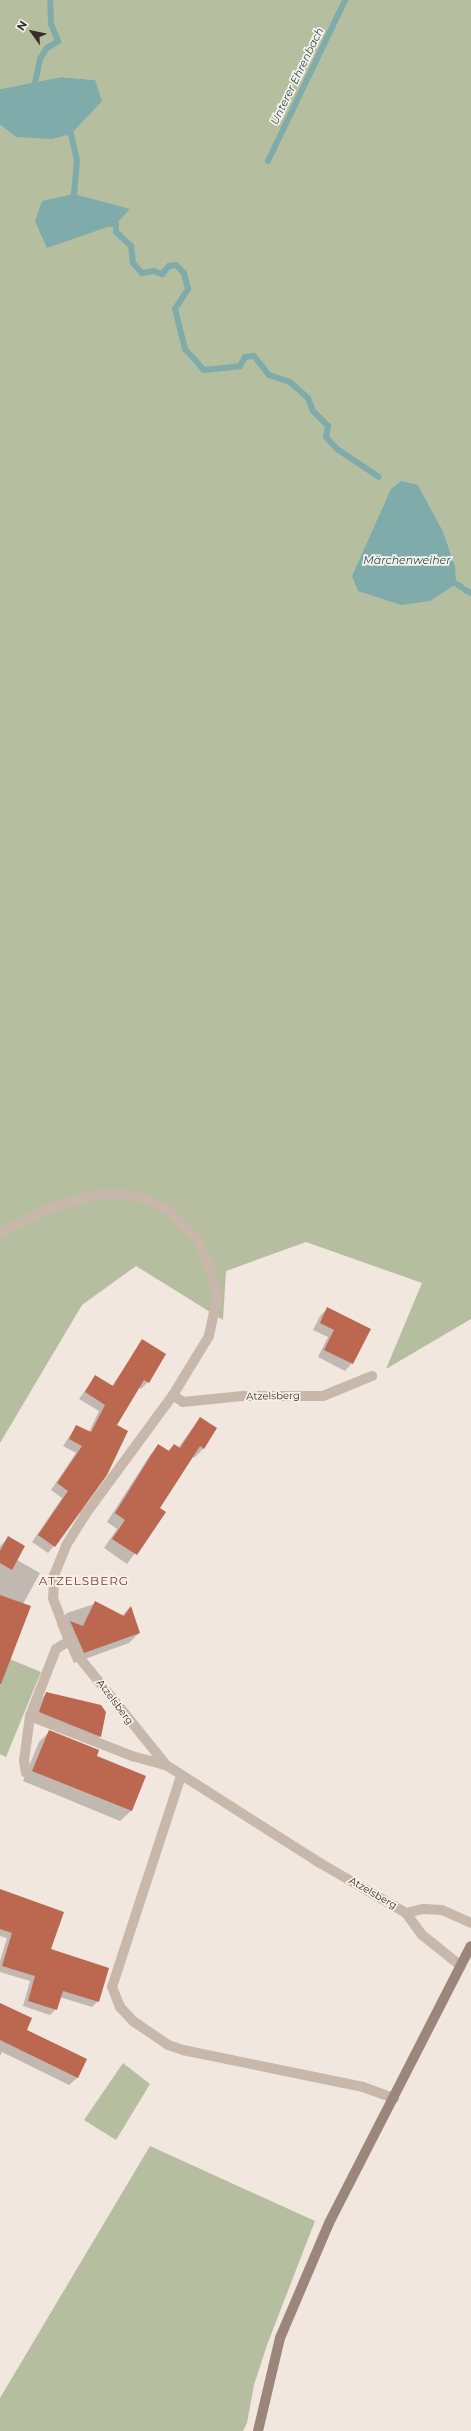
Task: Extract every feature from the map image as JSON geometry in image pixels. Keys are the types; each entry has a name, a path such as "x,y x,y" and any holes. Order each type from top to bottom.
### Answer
{"street":[{"name":"Atzelsberg","path":"0,1233 47,1209 99,1194 122,1194 146,1199 168,1210 198,1240 212,1274 217,1298 209,1336 172,1395 85,1515 66,1546 54,1575 52,1598 69,1641 166,1765 181,1776 406,1913 421,1934 461,1966"},
{"name":"Atzelsberg","path":"172,1395 183,1402 243,1396 323,1396 372,1376"},
{"path":"26,1773 24,1761 30,1716 56,1649 69,1641"},
{"path":"30,1716 132,1756 166,1765"},
{"path":"181,1776 146,1876 112,1987 120,2007 129,2016 168,2045 363,2087 394,2098"},
{"name":"Atzelsberg","path":"406,1913 424,1909 442,1910 471,1924"},
{"path":"258,2431 280,2338 329,2224 471,1946"}],"green space":[{"path":"0,0 471,0 471,1319 386,1369 422,1283 306,1242 226,1271 223,1320 136,1266 82,1305 0,1443 0,125 16,137 95,80 61,77 0,89","holes":["418,485 443,531 455,566"]},
{"path":"0,1655 41,1672 6,1757 0,1754"},
{"path":"123,2063 150,2084 116,2140 84,2120"},
{"path":"150,2146 315,2221 267,2345 254,2385 247,2423 243,2431 0,2431 0,2398"}],"water":[{"path":"61,77 95,80 102,101 71,134 52,139 16,137 0,125 0,89"},
{"path":"74,194 130,209 116,224 47,248 35,221 42,201"},
{"name":"Märchenweiher","path":"401,481 418,485 443,531 455,566 456,584 430,601 401,605 358,591 352,576 391,489"}],"building":[{"path":"327,1307 371,1329 353,1364 324,1350 334,1330 320,1323"},
{"path":"142,1339 166,1354 149,1383 144,1380 117,1425 128,1431 107,1475 55,1547 38,1535 68,1491 57,1483 82,1446 69,1439 76,1425 91,1432 105,1405 85,1392 95,1375 113,1386"},
{"path":"200,1417 217,1428 204,1449 200,1446 160,1508 166,1512 137,1555 112,1539 125,1520 115,1513 158,1444 169,1451 174,1444 180,1448"},
{"path":"8,1536 25,1546 12,1570 0,1563 0,1551"},
{"path":"0,1595 31,1606 1,1684 0,1684"},
{"path":"95,1601 124,1616 131,1606 140,1633 84,1653 70,1621 83,1626"},
{"path":"46,1692 101,1705 106,1712 101,1737 39,1712"},
{"path":"49,1730 99,1750 97,1756 146,1776 132,1811 32,1771"},
{"path":"0,1889 64,1912 51,1949 109,1968 99,2002 63,1991 57,2010 28,2001 35,1976 2,1966 12,1933 0,1929"},
{"path":"0,2003 32,2018 27,2030 87,2059 78,2078 0,2040"}],"waterway":[{"path":"40,89 35,83 40,59 47,48 58,41 51,24 50,0"},
{"name":"Unterer Ehrenbach","path":"268,161 345,0"},
{"path":"66,128 71,134 77,160 74,194 70,201"},
{"path":"108,224 116,224 116,232 131,246 133,263 142,273 154,271 162,274 169,266 176,265 184,273 188,289 175,309 185,349 204,370 240,366 245,357 254,356 269,375 290,382 308,398 313,411 328,426 326,437 337,449 379,477"},
{"path":"450,580 461,587"},
{"path":"465,590 471,593"}],"district":[{"name":"ATZELSBERG","path":"84,1581"}]}
